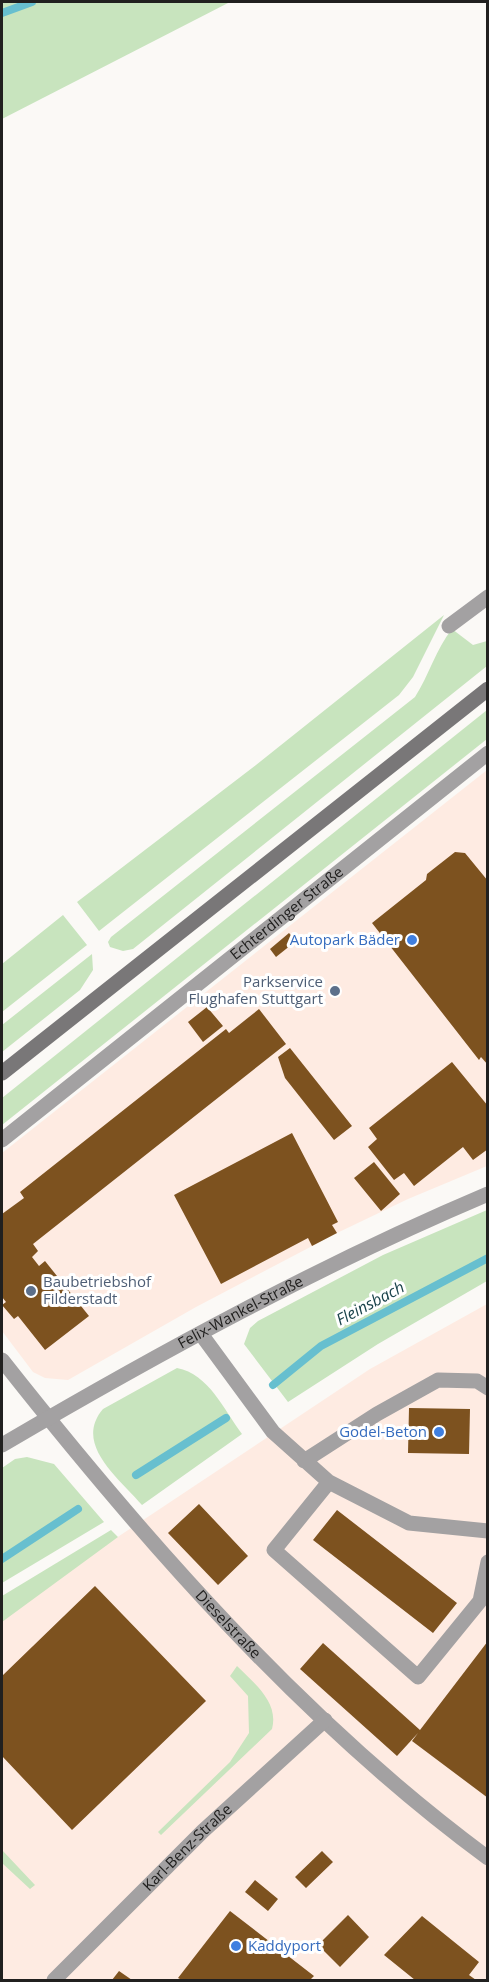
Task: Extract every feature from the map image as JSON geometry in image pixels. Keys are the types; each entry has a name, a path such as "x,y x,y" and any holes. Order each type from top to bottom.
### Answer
{"main road":[{"path":"2,1073 488,688"}],"street":[{"path":"449,627 488,597"},
{"name":"Echterdinger Straße","path":"2,1140 488,753"},
{"name":"Felix-Wankel-Straße","path":"2,1445 201,1334 366,1247 488,1194"},
{"path":"201,1334 268,1426 329,1482 409,1523 488,1531"},
{"name":"Dieselstraße","path":"2,1360 142,1532 224,1619 325,1720 395,1783 488,1858"},
{"path":"304,1461 377,1414 438,1380 477,1381 488,1388"},
{"path":"329,1482 274,1550 418,1677 480,1601 488,1562"},
{"name":"Karl-Benz-Straße","path":"54,1980 202,1831 325,1720"}],"shaded area":[{"path":"487,770 487,1166 408,1199 337,1233 196,1307 68,1380 45,1378 33,1372 2,1331 2,1153"},
{"path":"487,1304 487,1980 2,1980 2,1614 370,1369"}],"green space":[{"path":"2,2 230,2 2,119"},
{"path":"444,615 413,677 399,695 99,931 77,902 256,765"},
{"path":"452,629 473,645 487,641 487,666 133,949 123,951 110,947 108,942 111,937 415,697 441,645"},
{"path":"487,710 487,739 2,1125 2,1098"},
{"path":"63,915 87,945 2,1012 2,964"},
{"path":"92,954 93,970 80,990 2,1052 2,1025"},
{"path":"487,1210 487,1281 378,1344 288,1402 244,1344 250,1328 258,1321 383,1255"},
{"path":"177,1368 198,1377 207,1385 242,1434 142,1505 112,1472 96,1448 93,1435 95,1422 103,1409"},
{"path":"27,1457 54,1464 104,1522 2,1583 2,1468 15,1459"},
{"path":"111,1530 118,1537 2,1622 2,1596"},
{"path":"237,1666 269,1702 273,1719 272,1729 161,1835 158,1832 230,1762 249,1733 248,1696 230,1676"},
{"path":"2,1850 35,1885 30,1889 2,1863"}],"building":[{"path":"455,852 465,853 488,881 488,1065 481,1057 479,1060 372,923 426,880 427,874"},
{"path":"289,933 296,941 276,957 270,949"},
{"path":"207,1007 223,1026 203,1042 188,1022"},
{"path":"259,1009 286,1044 33,1244 38,1251 32,1257 39,1266 45,1261 89,1316 45,1350 18,1316 14,1319 2,1305 6,1302 2,1297 2,1214 24,1198 20,1192 226,1029 229,1033"},
{"path":"290,1048 352,1126 334,1140 285,1078 278,1057"},
{"path":"452,1062 488,1106 488,1149 473,1160 463,1147 414,1186 404,1173 394,1180 368,1147 377,1139 369,1128"},
{"path":"292,1133 338,1222 332,1225 337,1233 312,1246 308,1238 221,1284 174,1195"},
{"path":"374,1162 400,1194 381,1211 354,1178"},
{"path":"409,1408 470,1409 469,1454 408,1453"},
{"path":"199,1504 248,1556 218,1585 168,1533"},
{"path":"337,1510 457,1603 433,1633 313,1540"},
{"path":"95,1586 206,1701 72,1830 2,1756 2,1676"},
{"path":"488,1641 488,1798 412,1741 418,1733 397,1756 300,1669 323,1643 420,1730"},
{"path":"322,1851 333,1862 306,1888 295,1877"},
{"path":"255,1880 278,1899 268,1911 245,1892"},
{"path":"230,1911 314,1976 310,1980 182,1980 178,1978"},
{"path":"348,1915 369,1937 340,1967 318,1945"},
{"path":"422,1916 479,1962 469,1975 476,1980 415,1980 384,1955"},
{"path":"119,1971 132,1980 112,1980"}],"waterway":[{"path":"2,13 32,2"},
{"name":"Fleinsbach","path":"273,1385 321,1346 488,1258"},
{"name":"Fleinsbach","path":"136,1475 226,1418"},
{"name":"Fleinsbach","path":"2,1559 78,1509"}],"place":[{"name":"Autopark Bäder","path":"412,940"},
{"name":"Parkservice Flughafen Stuttgart","path":"335,991"},
{"name":"Baubetriebshof Filderstadt","path":"31,1291"},
{"name":"Godel-Beton","path":"439,1432"},
{"name":"Kaddyport","path":"236,1946"}]}
